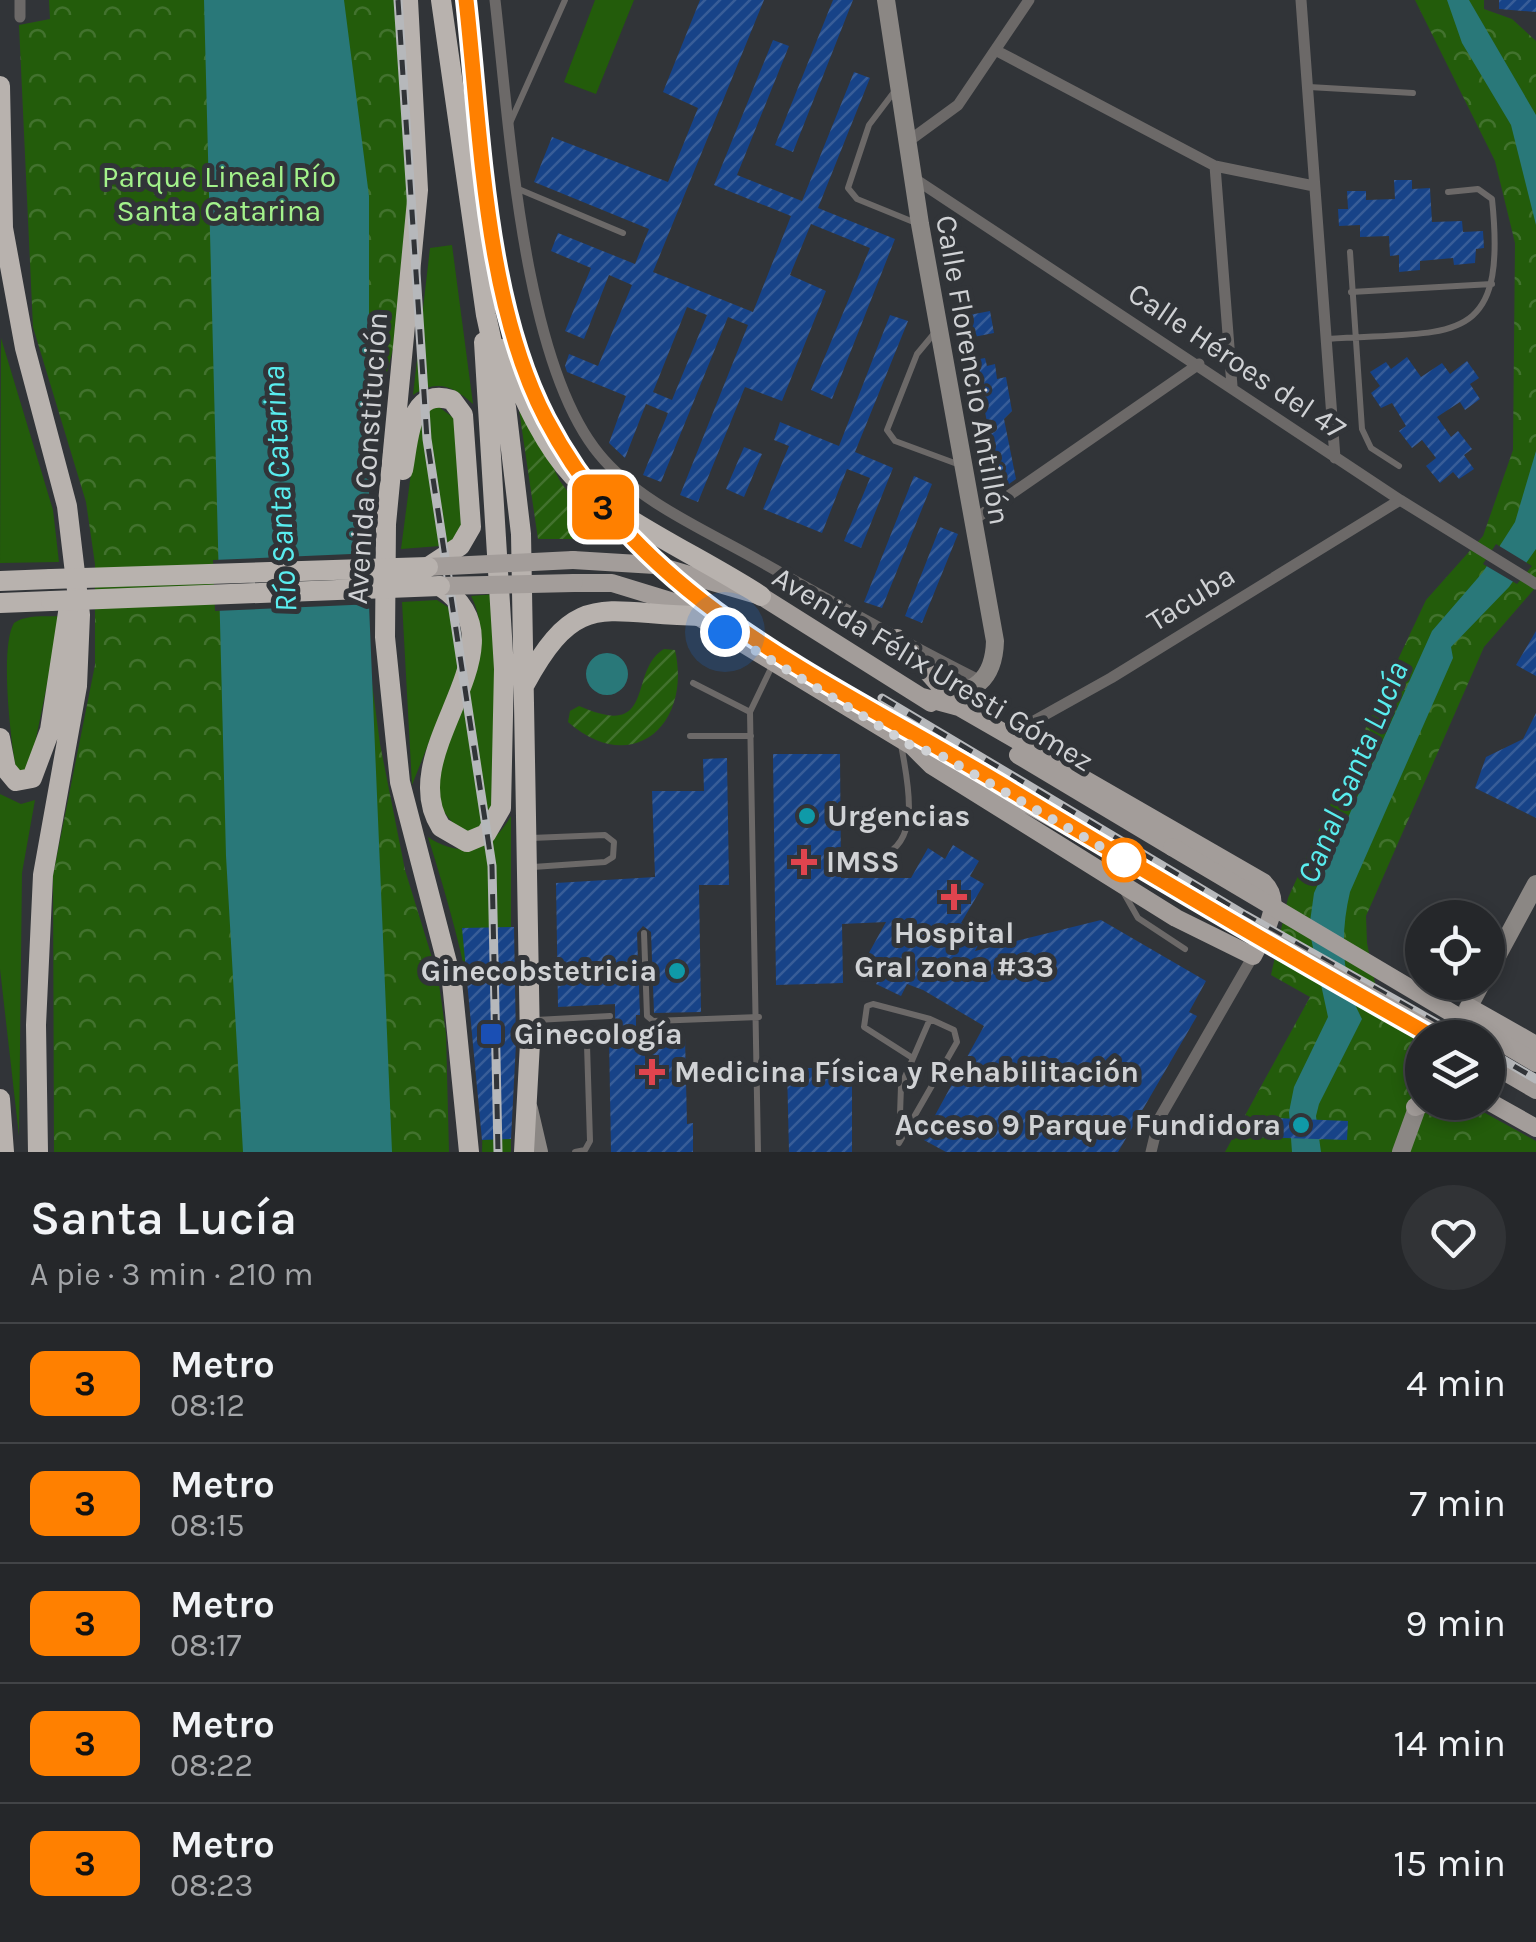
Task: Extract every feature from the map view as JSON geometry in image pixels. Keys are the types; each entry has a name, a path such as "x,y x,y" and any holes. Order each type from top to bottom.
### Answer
{"highway":[{"name":"Avenida Constitución","path":"408,0 418,190 386,524 385,637 392,727 410,828 452,982 470,1152"},
{"path":"441,0 486,315 515,472 524,686 530,1020 524,1152"},
{"path":"0,86 0,256"},
{"path":"3,228 30,366 73,540 80,664 43,875 36,1025 38,1152"},
{"path":"486,315 537,420 572,475 609,503 761,596"},
{"path":"0,619 9,603 440,586 466,610 472,648 434,755 428,788 441,827 468,842 486,834 501,808 504,669 484,386 486,315"},
{"path":"386,524 420,404 440,397 452,400 462,414 470,527 460,546 428,566"},
{"path":"0,738 10,776 16,781 32,778 43,755 59,684 73,540"},
{"name":"Avenida Félix Uresti Gómez","path":"0,581 428,566"},
{"path":"524,686 550,640 575,618 609,610 700,616"},
{"path":"0,1099 4,1152"}],"main road":[{"name":"Avenida Félix Uresti Gómez","path":"428,566 573,560 656,564 761,596 922,697 954,708 1536,1063"},
{"path":"440,586 612,582 644,590 700,616 906,742 942,756 1412,1020"},
{"path":"897,638 954,708 1270,888 1274,905 1253,956 1200,932 1118,882 931,765 906,742"},
{"path":"1469,1007 1536,1045"},
{"path":"1505,1040 1519,1035"},
{"path":"1505,1071 1536,1090"},
{"path":"1505,1111 1536,1128"}],"street":[{"path":"20,0 20,17"},
{"path":"495,0 515,187 533,286 561,383 578,423 600,456 687,520 983,682 954,708"},
{"name":"Calle Florencio Antillón","path":"886,0 906,143 996,641 995,658 983,682"},
{"path":"906,143 958,104 1030,0"},
{"path":"1301,0 1335,458"},
{"path":"997,52 1215,166 1314,186"},
{"path":"1215,166 1232,386"},
{"name":"Calle Héroes del 47","path":"912,177 1199,364 1335,458 1536,584"},
{"path":"972,521 1199,364"},
{"name":"Tacuba","path":"1007,736 1112,678 1400,500"},
{"path":"1505,941 1536,884"},
{"path":"1151,1152 1159,1119 1253,956"},
{"path":"1462,1020 1473,1000"},
{"path":"527,1101 539,1152"},
{"path":"1401,1152 1414,1120"}],"lane":[{"path":"509,124 565,0"},
{"path":"898,87 868,125 848,188 857,199 920,224"},
{"path":"1308,87 1413,93"},
{"path":"515,187 622,234"},
{"path":"1326,340 1460,326 1480,313 1492,284 1496,241 1492,199 1484,190 1448,192"},
{"path":"1350,252 1353,337 1365,439 1399,466"},
{"path":"1351,292 1492,284"},
{"path":"938,329 917,354 887,430 895,441 962,466"},
{"path":"758,1152 750,712 754,695 774,663"},
{"path":"693,683 750,712"},
{"path":"690,736 751,736"},
{"path":"848,860 884,856 898,842 907,824 910,802 906,742"},
{"path":"526,838 605,835 612,838 614,854 605,862 526,867"},
{"path":"1118,882 1138,918 1186,949"},
{"path":"644,933 647,1016 653,1021 758,1017"},
{"path":"898,1144 957,1042 954,1030 930,1020 873,1004 867,1006 864,1027 911,1057"},
{"path":"530,1020 610,1016"},
{"path":"904,1152 898,1144 901,1086 930,1020"},
{"path":"530,1043 573,1035 587,1045 590,1141 585,1150 576,1152"}],"green space":[{"name":"Parque Lineal Río Santa Catarina","path":"49,0 400,0 410,124 405,303 360,476 368,653 380,744 405,870 438,977 446,1034 449,1152 54,1152 53,875 95,665 95,564 86,502 33,327 19,25 50,19"},
{"path":"595,0 634,0 596,94 564,82"},
{"path":"1415,0 1484,0 1484,9 1512,19 1536,41 1536,587 1484,647 1366,916 1367,943 1382,1018 1405,1031 1405,1120 1498,1120 1536,1141 1536,1152 1225,1152 1310,997 1271,975 1288,898 1426,600 1483,536 1513,450 1515,243 1495,161"},
{"path":"452,245 473,404 444,387 430,387 413,395 430,248"},
{"path":"1,338 53,510 59,562 0,563"},
{"path":"517,396 560,481 588,520 589,528 581,539 538,539"},
{"path":"439,407 455,419 464,522 453,545 401,549 417,427 430,408"},
{"path":"495,594 494,804 479,828 468,833 445,813 438,788 442,760 477,661 480,628 471,596"},
{"path":"437,600 457,613 463,646 459,667 412,785 402,602"},
{"path":"61,616 30,768 23,772 16,769 9,714 10,634 19,620"},
{"path":"664,649 675,650 678,677 674,701 665,721 652,735 634,744 614,745 592,738 568,722 570,711 579,706 604,715 620,715 631,709 653,659"},
{"path":"0,794 21,804 35,800 22,873 19,1136 0,969"},
{"path":"511,816 511,1152 482,1152 476,1030 451,916 428,837 452,848 475,848 494,837"}],"water":[{"name":"Río Santa Catarina","path":"204,0 344,0 369,196 369,605 392,1152 243,1152 226,856"},
{"path":"1447,0 1469,0 1536,115 1536,225 1511,125 1462,43"},
{"name":"Canal Santa Lucía","path":"1536,451 1536,549 1509,587 1451,647 1453,658 1350,892 1344,957 1350,989 1362,1019 1319,1104 1316,1116 1321,1152 1292,1152 1289,1112 1294,1087 1328,1017 1309,929 1314,893 1432,631 1483,572 1515,522"},
{"path":"607,653 622,659 628,674 622,689 607,695 592,689 586,674 592,659"}],"pier":[{"path":"1496,544 1532,566 1517,584 1483,564"},
{"path":"374,553 374,604 215,611 213,560"}],"building":[{"path":"700,0 764,0 653,272 753,312 791,216 714,185 773,40 789,46 737,175 802,201 854,72 870,78 818,208 895,239 832,399 811,390 870,248 811,224 790,275 826,291 782,401 745,387 698,502 680,495 748,325 728,317 661,482 643,475 668,413 646,404 625,458 609,443 626,396 567,372 565,366 569,354 598,366 632,285 609,275 584,339 565,331 591,268 551,251 558,233 635,264 649,229 534,182 552,137 668,182 698,108 663,92","holes":["687,307 707,315 672,400 653,392"]},
{"path":"833,0 853,0 793,152 775,145"},
{"path":"1499,0 1536,0 1536,12 1499,9"},
{"path":"1394,180 1412,180 1412,189 1430,188 1432,222 1462,221 1463,232 1483,231 1484,248 1476,249 1475,263 1454,265 1453,258 1420,261 1420,270 1399,272 1399,255 1390,256 1389,236 1360,237 1360,225 1339,226 1338,209 1348,209 1347,191 1366,191 1366,200 1395,199"},
{"path":"990,311 994,333 958,340 954,318"},
{"path":"890,315 908,321 855,452 893,468 861,548 844,541 870,478 847,469 822,533 763,509 789,446 774,440 780,422 839,446"},
{"path":"1407,357 1421,377 1442,363 1450,374 1467,361 1479,378 1470,384 1480,399 1465,410 1460,402 1437,417 1451,437 1458,431 1472,449 1464,455 1474,469 1459,479 1453,472 1440,483 1426,466 1436,458 1422,440 1412,448 1399,431 1406,426 1392,403 1381,408 1371,393 1380,386 1370,372 1386,362 1391,369"},
{"path":"985,358 987,366 995,364 997,379 1006,377 1012,411 1004,419 1016,479 995,494 986,490 974,425 987,422 979,382 966,384 963,362"},
{"path":"744,447 762,454 744,497 726,489"},
{"path":"914,476 932,484 882,608 864,602"},
{"path":"940,527 958,534 922,623 905,616"},
{"path":"1536,631 1536,676 1516,665"},
{"path":"1536,713 1536,818 1475,788 1486,757 1523,739"},
{"path":"773,754 840,754 841,878 911,878 928,848 945,859 953,845 979,861 970,876 984,884 961,923 983,936 975,951 1101,920 1206,981 1189,1012 1197,1016 1118,1152 946,1152 922,1139 984,1026 923,990 907,984 901,996 876,984 883,971 865,960 886,922 842,924 843,983 776,985"},
{"path":"727,758 729,885 699,885 701,1012 654,1013 651,932 643,926 637,933 640,1015 636,1015 636,1037 685,1037 687,1124 693,1123 693,1152 611,1152 609,1037 615,1038 615,1004 558,1007 556,883 655,877 652,791 704,791 703,759"},
{"name":"Ginecología","path":"514,927 516,1043 511,1139 482,1140 462,928"},
{"path":"787,1068 852,1068 852,1152 789,1152"},
{"name":"Acceso 9 Parque Fundidora","path":"1255,1117 1348,1121 1347,1140 1255,1137"}],"railway":[{"path":"398,0 427,439 492,866 498,1152"},
{"path":"882,698 1245,915 1431,1020"},
{"path":"931,743 1252,936"},
{"path":"1505,1061 1536,1079"}],"metro line":[{"name":"3","path":"466,0 494,232 513,330 545,416 593,496 626,535 686,592 782,657 1198,905 1405,1021"}],"place":[{"name":"Urgencias","path":"807,816"},
{"name":"IMSS","path":"804,862"},
{"name":"Hospital Gral zona #33","path":"954,897"},
{"name":"Ginecobstetricia","path":"677,971"},
{"name":"Ginecología","path":"491,1034"},
{"name":"Medicina Física y Rehabilitación","path":"652,1072"},
{"name":"Acceso 9 Parque Fundidora","path":"1301,1125"}],"route":[{"path":"725,632 912,746 942,756 1124,860"}]}
